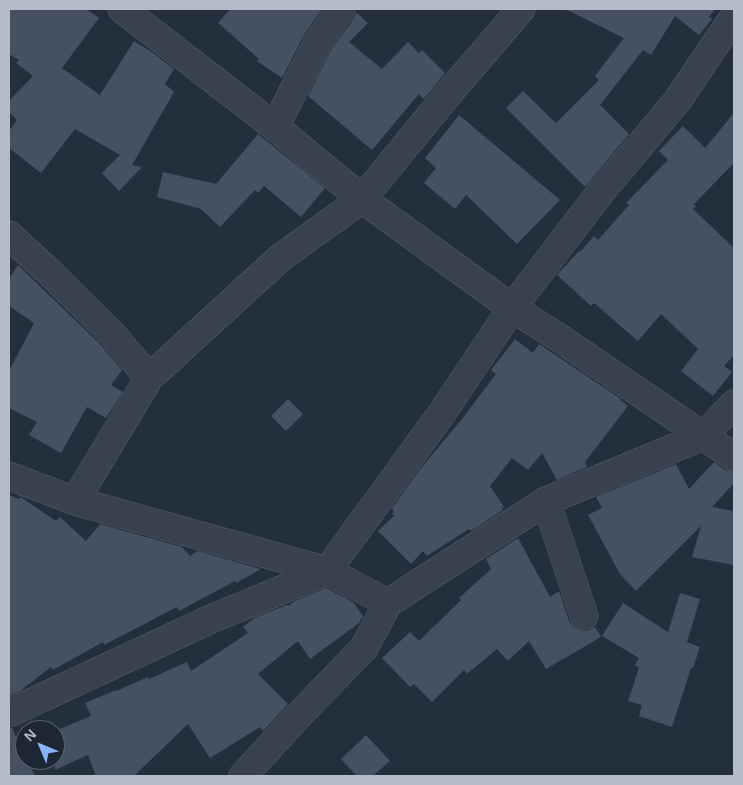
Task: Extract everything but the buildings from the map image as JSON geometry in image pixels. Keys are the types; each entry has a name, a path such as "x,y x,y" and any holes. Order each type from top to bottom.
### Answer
{"street":[{"path":"122,9 276,127 362,199 512,308 558,337 734,457"},
{"path":"276,127 318,42 340,9"},
{"path":"75,501 149,378 280,258 362,199 521,9"},
{"path":"9,713 211,619 327,571 442,413 512,308 600,193 677,101 734,17"},
{"path":"9,235 113,335 149,378"},
{"path":"243,776 364,648 388,603 546,501 703,436 734,404"},
{"path":"9,476 75,501 327,571 388,603"},
{"path":"546,501 584,616"}]}
